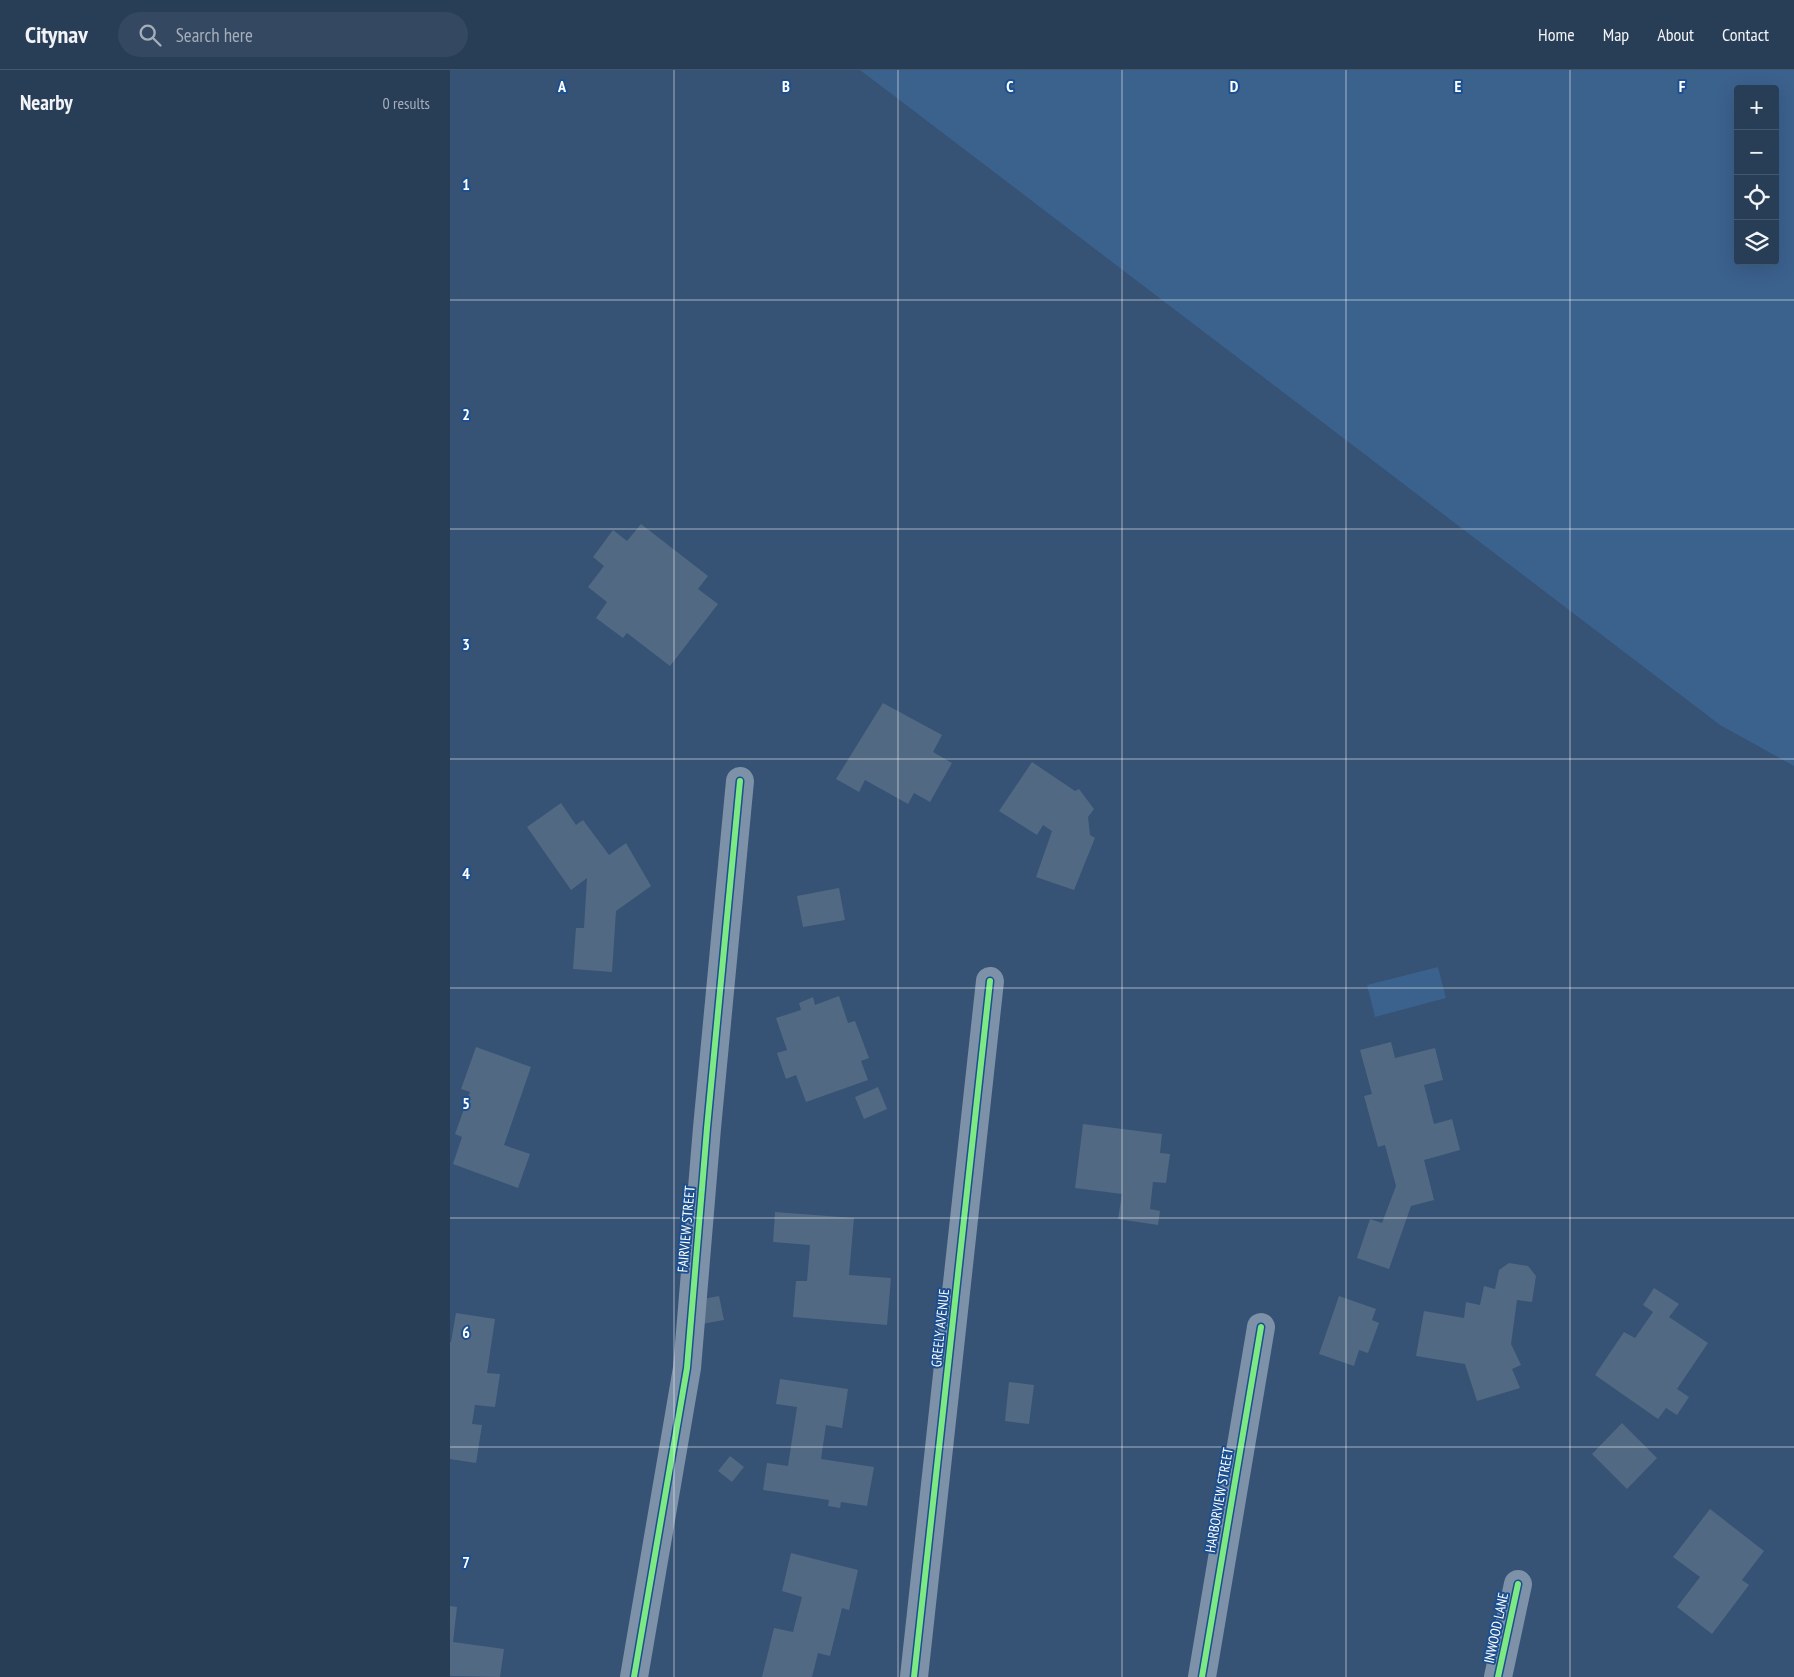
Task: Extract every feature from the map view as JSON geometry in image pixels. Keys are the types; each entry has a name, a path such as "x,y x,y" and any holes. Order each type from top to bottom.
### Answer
{"street":[{"name":"FAIRVIEW STREET","path":"634,1677 687,1368 708,1118 740,781"},
{"name":"GREELY AVENUE","path":"914,1677 990,981"},
{"name":"HARBORVIEW STREET","path":"1202,1677 1261,1327"},
{"name":"INWOOD LANE","path":"1498,1677 1518,1584"}],"water":[{"path":"860,70 1794,70 1794,766 1720,725"},
{"path":"1438,967 1446,998 1375,1017 1367,985"}],"building":[{"path":"641,524 708,576 698,589 718,604 670,666 627,633 623,638 596,618 607,602 588,587 604,566 593,557 613,530 627,541"},
{"path":"883,703 942,735 933,752 952,763 930,802 914,793 908,804 865,780 859,792 836,779"},
{"path":"1032,762 1075,791 1079,789 1094,809 1088,817 1090,835 1095,838 1074,890 1036,877 1052,831 1043,825 1037,835 999,811"},
{"path":"561,803 576,825 583,820 609,855 626,843 651,886 616,911 612,972 573,969 576,928 584,928 587,878 571,890 527,827"},
{"path":"839,888 845,920 803,927 797,896"},
{"path":"839,996 848,1023 855,1021 869,1058 861,1061 868,1080 806,1102 796,1075 786,1079 777,1053 787,1050 776,1018 801,1010 799,1003 813,997 815,1005"},
{"path":"1391,1042 1395,1058 1435,1048 1443,1080 1424,1085 1434,1124 1452,1119 1460,1150 1424,1160 1434,1200 1411,1206 1389,1269 1357,1258 1370,1219 1382,1223 1396,1186 1385,1145 1378,1147 1364,1096 1372,1094 1360,1050"},
{"path":"476,1047 531,1067 504,1145 530,1154 518,1188 453,1164 462,1137 455,1134 470,1092 461,1089"},
{"path":"878,1087 887,1109 864,1119 855,1097"},
{"path":"1083,1124 1162,1134 1160,1153 1170,1154 1166,1183 1153,1182 1150,1209 1160,1211 1158,1225 1118,1219 1122,1194 1075,1188"},
{"path":"775,1212 854,1218 849,1275 891,1278 887,1325 793,1317 796,1281 807,1281 810,1245 773,1242"},
{"path":"1509,1263 1528,1266 1536,1276 1532,1302 1517,1300 1511,1344 1521,1365 1512,1369 1520,1388 1477,1401 1465,1364 1416,1356 1424,1311 1464,1318 1466,1302 1480,1305 1484,1286 1495,1289 1499,1270"},
{"path":"1654,1288 1679,1304 1669,1317 1708,1343 1677,1389 1689,1397 1677,1415 1666,1408 1658,1419 1595,1375 1624,1332 1635,1338 1653,1312 1643,1305"},
{"path":"719,1296 724,1320 702,1324 697,1300"},
{"path":"1339,1296 1376,1309 1372,1320 1379,1323 1368,1353 1359,1350 1354,1366 1319,1354"},
{"path":"456,1313 495,1319 487,1373 500,1374 495,1407 475,1405 472,1424 482,1425 476,1463 450,1459 450,1342"},
{"path":"780,1379 848,1389 842,1428 826,1425 821,1459 874,1467 867,1506 841,1502 840,1508 828,1506 829,1500 763,1490 767,1463 788,1466 797,1407 776,1404"},
{"path":"1009,1382 1034,1385 1029,1424 1005,1421"},
{"path":"1622,1423 1657,1458 1627,1489 1592,1454"},
{"path":"730,1456 744,1467 732,1482 718,1471"},
{"path":"1710,1509 1764,1551 1742,1580 1749,1585 1712,1634 1677,1607 1700,1577 1673,1557"},
{"path":"791,1553 858,1570 849,1610 842,1608 830,1656 818,1653 812,1677 762,1677 774,1628 793,1632 802,1597 782,1591"},
{"path":"450,1606 457,1607 453,1642 504,1649 500,1677 450,1676"}],"cycle path":[{"path":"634,1677 687,1368 707,1128 740,781"},
{"path":"914,1677 990,981"},
{"path":"1202,1677 1261,1327"},
{"path":"1498,1677 1518,1584"}]}
